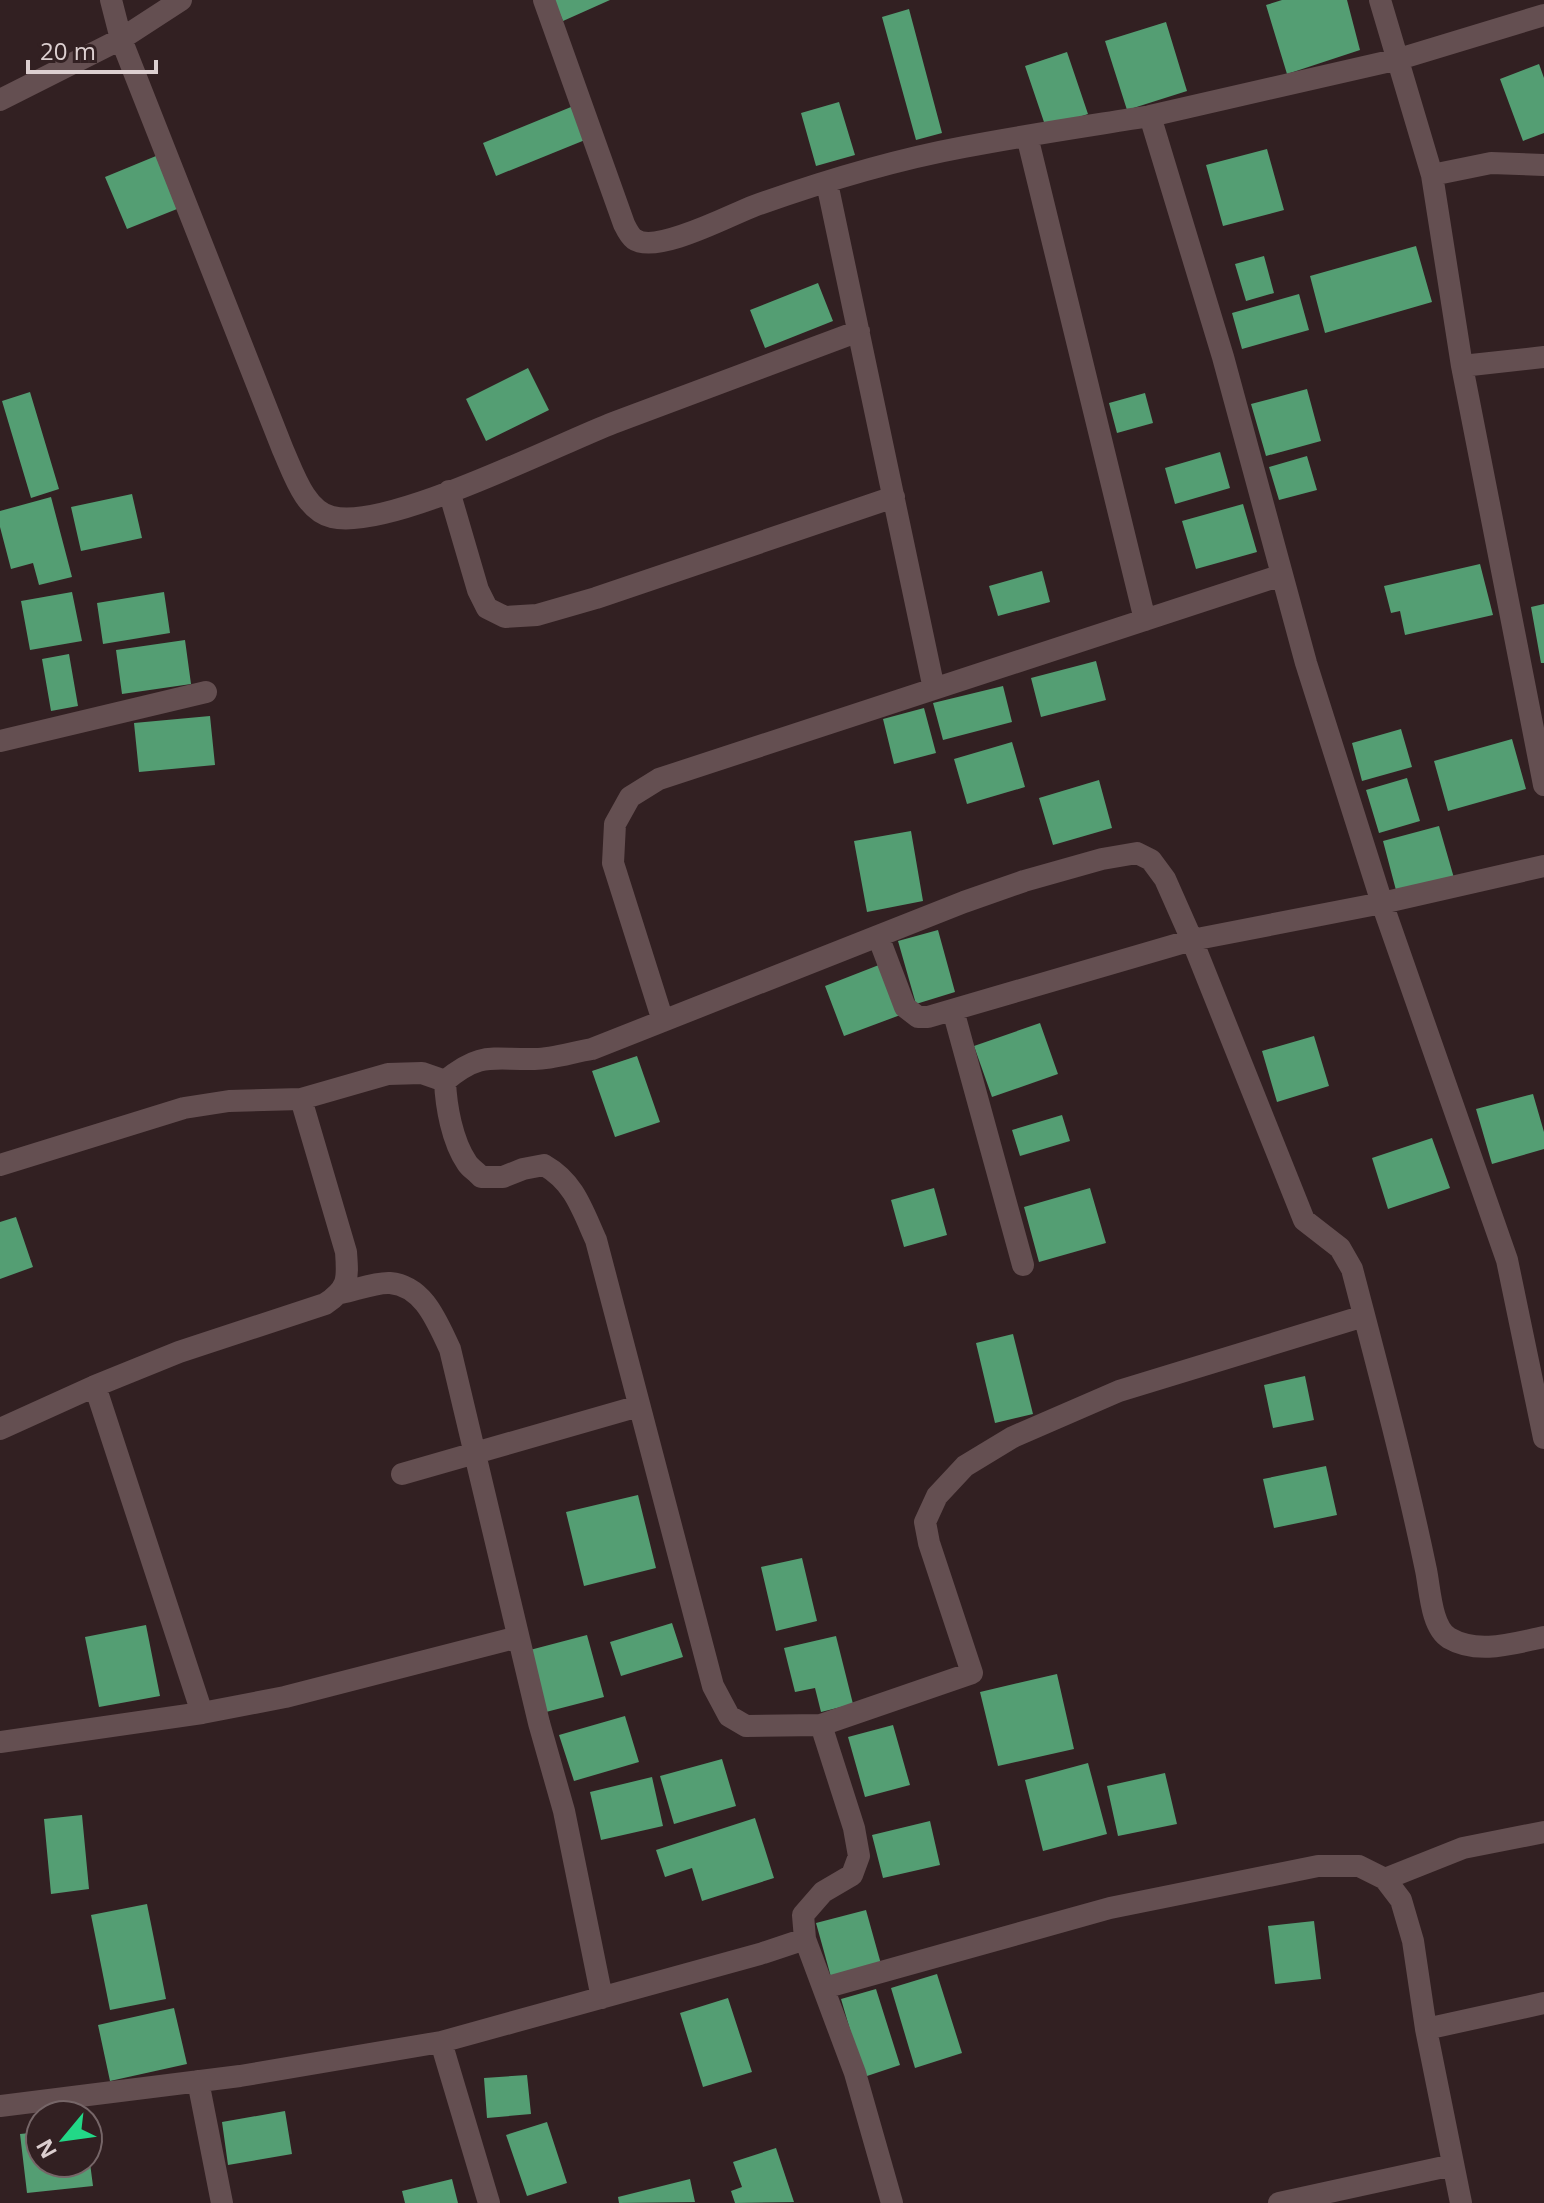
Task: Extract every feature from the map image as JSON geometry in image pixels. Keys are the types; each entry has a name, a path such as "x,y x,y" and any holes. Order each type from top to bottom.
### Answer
{"street":[{"path":"111,0 121,39 283,450 314,507 330,517 354,519 405,508 610,424 859,331"},
{"path":"0,100 121,39 181,0"},
{"path":"544,0 624,224 632,238 642,242 657,242 691,232 753,206 961,147 1150,116 1399,59 1544,15"},
{"path":"1380,0 1432,175 1462,366 1544,785"},
{"path":"1150,116 1223,357 1306,663 1382,903 1507,1260 1544,1438"},
{"path":"1027,136 1145,620"},
{"path":"1432,175 1491,163 1544,165"},
{"path":"827,183 934,689"},
{"path":"1462,366 1544,357"},
{"path":"449,491 478,590 487,608 505,617 537,615 596,598 894,497"},
{"path":"663,1021 613,863 615,824 630,797 659,779 1282,575"},
{"path":"0,741 206,692"},
{"path":"445,1081 462,1067 479,1059 538,1059 592,1049 1024,881 1102,859 1137,853 1151,860 1165,879 1192,940 1304,1220 1340,1248 1352,1269 1416,1521 1437,1620 1447,1637 1471,1645 1502,1646 1544,1637"},
{"path":"878,936 905,1007 911,1014 928,1017 1192,940 1382,903 1544,866"},
{"path":"953,1010 1023,1265"},
{"path":"0,1165 184,1108 229,1101 301,1099 388,1074 422,1073 445,1081"},
{"path":"445,1081 446,1100 457,1140 467,1163 481,1177 503,1177 544,1165 560,1174 577,1197 596,1240 713,1686 729,1716 746,1726 821,1725 972,1673 929,1543 925,1522 937,1496 965,1466 1013,1437 1119,1391 1364,1316"},
{"path":"301,1099 346,1252 348,1276 341,1293"},
{"path":"0,1429 179,1352 325,1304 341,1293 389,1283 416,1291 433,1314 450,1349 463,1395 518,1637 564,1811 602,1998"},
{"path":"95,1386 202,1713"},
{"path":"402,1474 639,1406"},
{"path":"0,1742 202,1713 285,1697 518,1637"},
{"path":"821,1725 854,1828 859,1856 852,1875 823,1892 803,1915 805,1939 855,2073 892,2203"},
{"path":"1385,1879 1463,1848 1544,1832"},
{"path":"824,1988 1110,1908 1318,1866 1359,1866 1385,1879 1401,1900 1413,1941 1426,2029 1461,2203"},
{"path":"0,2106 198,2081 441,2042 805,1939"},
{"path":"1426,2029 1544,2003"},
{"path":"441,2042 489,2203"},
{"path":"198,2081 222,2203"},
{"path":"1279,2203 1453,2165"}],"building":[{"path":"554,0 610,0 563,21"},
{"path":"1282,0 1347,0 1360,50 1287,74 1266,5"},
{"path":"909,9 942,133 916,140 882,17"},
{"path":"1166,22 1187,91 1127,110 1105,41"},
{"path":"1067,52 1088,114 1046,128 1025,66"},
{"path":"1539,64 1544,78 1544,133 1523,141 1500,79"},
{"path":"839,102 855,155 816,166 801,113"},
{"path":"571,107 585,140 496,176 483,143"},
{"path":"1267,149 1284,210 1223,226 1206,165"},
{"path":"156,156 177,209 127,229 105,177"},
{"path":"1416,246 1432,302 1325,333 1310,276"},
{"path":"1264,256 1274,293 1246,301 1235,264"},
{"path":"818,283 833,321 765,348 750,310"},
{"path":"1299,294 1309,330 1242,349 1232,313"},
{"path":"528,368 549,410 486,441 466,399"},
{"path":"1307,389 1321,441 1266,456 1251,404"},
{"path":"30,392 59,489 31,498 2,401"},
{"path":"1145,393 1153,423 1117,433 1109,403"},
{"path":"1220,452 1230,488 1175,504 1165,468"},
{"path":"1307,456 1317,490 1279,500 1269,467"},
{"path":"132,494 142,538 81,551 71,507"},
{"path":"51,497 72,577 39,585 33,563 11,569 0,527 0,511"},
{"path":"1243,504 1257,552 1196,569 1182,521"},
{"path":"1480,564 1493,615 1405,635 1400,611 1391,613 1384,586"},
{"path":"1042,571 1050,602 998,616 989,586"},
{"path":"72,592 82,641 30,650 21,601"},
{"path":"164,592 170,633 103,644 97,603"},
{"path":"1544,604 1544,663 1541,663 1531,607"},
{"path":"185,640 191,684 122,694 116,650"},
{"path":"69,654 78,706 51,711 42,659"},
{"path":"1096,661 1106,700 1041,717 1031,678"},
{"path":"1003,686 1012,722 943,740 933,703"},
{"path":"924,708 936,753 894,764 883,719"},
{"path":"210,716 215,765 139,772 134,723"},
{"path":"1401,729 1412,767 1362,781 1352,743"},
{"path":"1512,739 1526,789 1448,811 1434,761"},
{"path":"1012,742 1025,787 967,804 954,759"},
{"path":"1407,778 1420,821 1379,833 1366,790"},
{"path":"1099,780 1112,828 1053,845 1039,798"},
{"path":"1439,826 1454,878 1397,894 1383,841"},
{"path":"911,831 923,901 867,912 854,841"},
{"path":"938,930 955,992 916,1004 898,941"},
{"path":"884,963 903,1014 844,1036 825,986"},
{"path":"1040,1023 1058,1074 992,1097 974,1046"},
{"path":"1314,1036 1329,1086 1277,1102 1262,1051"},
{"path":"637,1056 660,1122 615,1137 592,1071"},
{"path":"1533,1094 1544,1132 1544,1149 1492,1164 1476,1109"},
{"path":"1062,1115 1070,1141 1020,1156 1012,1130"},
{"path":"1432,1138 1450,1188 1388,1209 1372,1158"},
{"path":"934,1188 947,1235 904,1247 891,1200"},
{"path":"1090,1188 1106,1243 1039,1262 1024,1207"},
{"path":"16,1217 33,1267 0,1279 0,1222"},
{"path":"1013,1334 1033,1414 995,1423 976,1343"},
{"path":"1305,1376 1314,1420 1273,1428 1264,1385"},
{"path":"1326,1466 1337,1515 1274,1528 1263,1479"},
{"path":"638,1495 656,1568 584,1586 566,1512"},
{"path":"802,1558 817,1621 776,1631 761,1567"},
{"path":"672,1623 683,1657 621,1676 610,1642"},
{"path":"146,1625 160,1696 99,1707 85,1637"},
{"path":"587,1635 604,1697 546,1712 530,1650"},
{"path":"836,1636 853,1704 821,1712 815,1688 795,1692 784,1648"},
{"path":"1057,1674 1074,1749 998,1766 980,1692"},
{"path":"625,1716 639,1762 574,1781 559,1735"},
{"path":"893,1725 910,1785 865,1797 848,1737"},
{"path":"722,1759 736,1806 674,1824 660,1776"},
{"path":"1088,1763 1107,1834 1043,1851 1025,1780"},
{"path":"1165,1773 1177,1824 1118,1836 1107,1786"},
{"path":"652,1777 663,1826 601,1840 590,1792"},
{"path":"82,1815 89,1889 51,1894 44,1819"},
{"path":"755,1818 774,1878 702,1901 692,1868 665,1877 656,1850"},
{"path":"930,1821 940,1865 883,1878 872,1835"},
{"path":"147,1904 166,1999 110,2010 91,1915"},
{"path":"866,1910 881,1964 831,1977 816,1923"},
{"path":"1314,1921 1321,1979 1275,1984 1268,1926"},
{"path":"937,1974 962,2053 915,2068 891,1988"},
{"path":"876,1989 900,2065 864,2077 841,1999"},
{"path":"728,1998 752,2072 703,2087 680,2013"},
{"path":"174,2008 187,2064 110,2081 98,2025"},
{"path":"527,2075 531,2114 487,2118 484,2078"},
{"path":"285,2111 292,2154 228,2165 222,2122"},
{"path":"547,2122 567,2183 527,2196 506,2135"},
{"path":"20,2134 24,2134 24,2168"},
{"path":"776,2148 794,2202 735,2203 731,2191 742,2187 733,2162"},
{"path":"25,2179 92,2179 93,2186 27,2193"},
{"path":"452,2179 458,2203 405,2203 402,2191"},
{"path":"690,2179 695,2202 619,2203 618,2197"}]}
